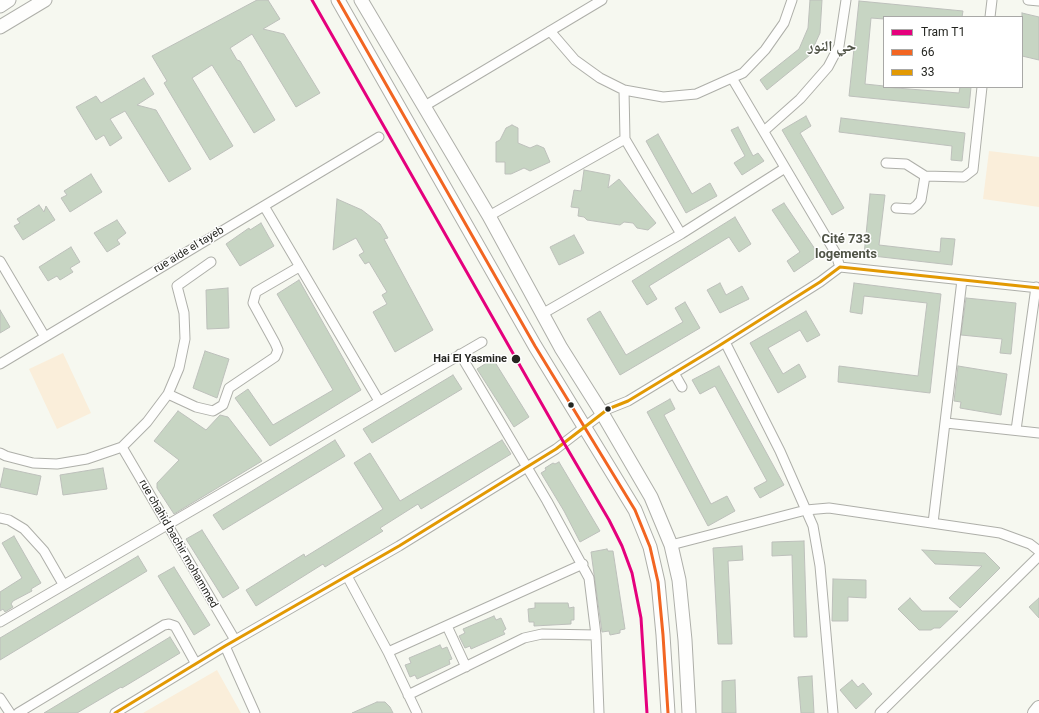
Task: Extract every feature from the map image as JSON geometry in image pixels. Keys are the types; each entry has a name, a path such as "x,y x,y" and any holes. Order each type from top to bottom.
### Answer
{"main road":[{"path":"0,6 9,0"},
{"path":"0,27 45,0"},
{"path":"338,0 535,346 635,510 650,547 660,598 668,713"},
{"path":"361,0 423,107 489,216 542,314 651,497 671,546 678,574 683,610 689,713"},
{"path":"1034,713 1039,708"}],"street":[{"path":"423,107 602,0"},
{"path":"550,31 575,60 600,78 624,90 663,97 696,94 743,72 765,50 784,23 792,0"},
{"path":"764,130 800,99 828,67 839,46 846,0"},
{"path":"990,16 992,0"},
{"path":"1028,0 1039,1"},
{"path":"732,78 835,252 840,268"},
{"path":"886,162 906,164 925,176 964,177 973,170 982,88"},
{"path":"624,90 625,139 681,234"},
{"name":"rue aide el tayeb","path":"0,364 379,137"},
{"path":"489,216 625,139"},
{"path":"542,314 681,234 785,168"},
{"path":"896,208 912,208 917,205 921,200 925,176"},
{"path":"264,206 379,401"},
{"path":"0,261 45,337"},
{"path":"2,457 33,463 57,464 87,459 122,447 147,422 168,394 180,368 185,339 184,313 177,286 211,262"},
{"path":"168,394 196,407 213,411 223,405 230,388 275,357 278,350 253,303 256,292 299,267"},
{"path":"115,713 235,640 347,576 526,467 564,443 583,426 602,413 628,401 725,342 840,268 1037,287 1016,430"},
{"path":"933,523 962,280"},
{"path":"0,622 63,584 482,342"},
{"path":"725,342 780,451 813,526 820,566 833,713"},
{"path":"460,354 583,564 589,578 596,635 599,713"},
{"path":"674,373 682,387"},
{"path":"946,423 1039,433"},
{"name":"rue chahid bachir mohammed","path":"122,447 166,525 235,640"},
{"path":"671,546 806,510 829,508 1000,533 1030,544 1039,550"},
{"path":"0,518 9,520 24,528 44,551 63,584"},
{"path":"880,713 1039,556"},
{"path":"388,652 583,564"},
{"path":"347,576 388,652 416,713"},
{"path":"18,713 164,625 169,624 175,626 196,664"},
{"path":"447,626 466,667"},
{"path":"408,695 524,638 542,634 596,635"},
{"path":"225,646 255,713"},
{"path":"0,698 10,713"}],"shaded area":[{"path":"989,151 1039,157 1039,207 983,199"},
{"path":"63,353 91,413 57,429 29,369"},
{"path":"217,670 241,713 143,713"}],"building":[{"path":"257,0 268,0 280,19 263,29 284,34 320,93 296,107 252,34 230,48 237,60 240,61 275,120 254,133 212,65 192,78 233,146 210,160 164,83 167,81 152,56"},
{"path":"810,0 822,0 820,33 810,55 767,90 760,80 799,49 808,28"},
{"path":"859,1 963,11 962,16 883,16 883,19 871,18 865,84 883,86 883,88 959,93 960,88 971,88 969,108 849,96"},
{"path":"1022,13 1039,17 1039,60 1023,56"},
{"path":"144,78 154,94 137,105 156,110 191,169 169,182 125,111 110,119 122,138 110,146 104,135 96,140 76,107 96,96 101,103"},
{"path":"806,116 811,126 800,133 844,208 832,215 782,130"},
{"path":"841,118 965,133 962,161 951,160 952,146 839,132"},
{"path":"512,125 518,128 518,143 530,148 537,145 544,148 550,162 530,171 524,168 511,174 505,174 505,162 496,162 496,142 500,140 506,128"},
{"path":"738,127 753,156 758,153 764,161 742,175 734,163 745,156 731,130"},
{"path":"658,134 692,194 710,183 717,196 686,213 646,141"},
{"path":"584,170 610,175 608,188 619,179 656,223 648,230 637,228 633,223 624,222 620,225 587,220 584,217 578,216 579,208 571,207 574,190 581,191"},
{"path":"91,174 102,192 70,212 61,198 67,195 64,191"},
{"path":"870,194 885,195 879,245 940,252 941,238 955,239 952,265 864,255"},
{"path":"337,199 362,210 380,224 388,238 384,239 433,330 395,352 373,312 387,304 382,295 387,292 369,262 365,264 359,255 364,252 356,238 333,250"},
{"path":"784,203 819,255 794,272 787,261 800,252 772,210"},
{"path":"39,205 44,212 46,206 55,220 23,240 14,226 20,223 17,219"},
{"path":"735,217 751,244 739,252 729,237 649,286 657,299 647,305 632,281"},
{"path":"117,220 126,233 117,240 120,244 107,252 94,233"},
{"path":"261,223 274,246 240,266 226,244 249,228 250,230"},
{"path":"574,235 584,253 559,265 550,247"},
{"path":"71,247 80,262 70,268 73,272 60,280 57,276 48,281 39,267"},
{"path":"299,280 361,390 270,446 235,398 248,389 273,425 333,390 277,294"},
{"path":"720,283 726,295 742,286 749,299 720,313 707,290"},
{"path":"854,283 941,294 930,393 838,382 839,366 918,376 927,303 864,296 862,314 850,312"},
{"path":"228,288 229,328 207,329 206,290"},
{"path":"966,298 1016,303 1011,354 1000,353 1002,339 961,335"},
{"path":"685,302 700,328 620,375 587,319 600,311 626,355 683,322 675,308"},
{"path":"0,310 10,327 0,333"},
{"path":"806,311 820,335 807,342 800,330 768,348 783,374 799,364 806,377 778,393 750,343"},
{"path":"205,351 229,359 217,398 193,388"},
{"path":"493,359 529,417 514,427 477,369"},
{"path":"719,366 784,485 760,498 754,488 767,481 715,386 700,394 692,380"},
{"path":"958,366 1007,374 1001,415 960,408 961,402 954,401"},
{"path":"453,375 462,389 372,443 363,429"},
{"path":"670,399 675,409 664,415 711,504 727,496 735,511 708,526 647,412"},
{"path":"178,411 206,430 220,415 228,417 262,461 174,514 157,488 157,483 179,460 154,441"},
{"path":"335,440 345,456 223,530 213,515"},
{"path":"502,440 511,454 421,509 418,504 380,528 383,531 325,567 323,564 256,606 246,590 304,554 305,557 383,509 354,463 370,453 400,501"},
{"path":"559,462 600,531 580,542 564,511 541,473 546,470 545,468 553,463 555,464"},
{"path":"4,468 41,476 37,495 0,487"},
{"path":"103,468 107,489 63,495 60,475"},
{"path":"202,530 239,588 223,598 186,539"},
{"path":"14,536 41,583 31,589 32,591 13,601 11,604 13,607 5,612 3,609 0,611 0,592 22,578 2,543"},
{"path":"804,541 807,637 794,637 792,555 772,556 772,542"},
{"path":"742,546 743,560 728,561 732,644 718,644 713,548"},
{"path":"607,549 608,551 613,551 625,629 620,630 620,633 610,635 609,631 602,632 591,552"},
{"path":"922,550 985,553 1000,568 960,608 949,598 982,566 935,564"},
{"path":"138,556 147,571 0,660 0,638"},
{"path":"174,567 210,625 194,635 158,576"},
{"path":"833,579 866,580 866,598 848,597 848,621 832,621"},
{"path":"910,598 922,611 958,611 940,628 919,630 898,609"},
{"path":"1039,598 1039,618 1029,607"},
{"path":"535,603 568,603 569,608 574,607 574,620 571,620 571,624 534,626 534,622 529,622 528,609 535,608"},
{"path":"494,616 496,620 501,618 506,629 503,631 505,634 471,649 470,646 465,648 459,636 465,633 463,629"},
{"path":"170,637 180,653 122,688 121,687 77,713 44,713"},
{"path":"440,645 442,649 447,647 452,659 449,660 450,664 417,679 415,675 410,677 405,665 411,663 409,658"},
{"path":"812,676 814,713 801,713 798,677"},
{"path":"735,680 736,713 722,713 722,681"},
{"path":"852,680 858,687 863,683 872,694 856,709 840,690"},
{"path":"377,702 385,702 393,713 352,713"}],"tram line":[{"name":"T1","path":"312,0 609,520 622,546 632,573 641,618 647,713"}],"transit line":[{"name":"66","path":"338,0 535,346 635,510 650,547 658,582 668,713"},
{"name":"33","path":"115,713 225,646 399,546 556,449 608,409 628,401 717,347 820,282 840,267 1039,288"}],"place":[{"name":"Hai El Yasmine","path":"516,359"}],"district":[{"name":"حي النور","path":"832,47"},
{"name":"Cité 733 logements","path":"846,248"}]}
